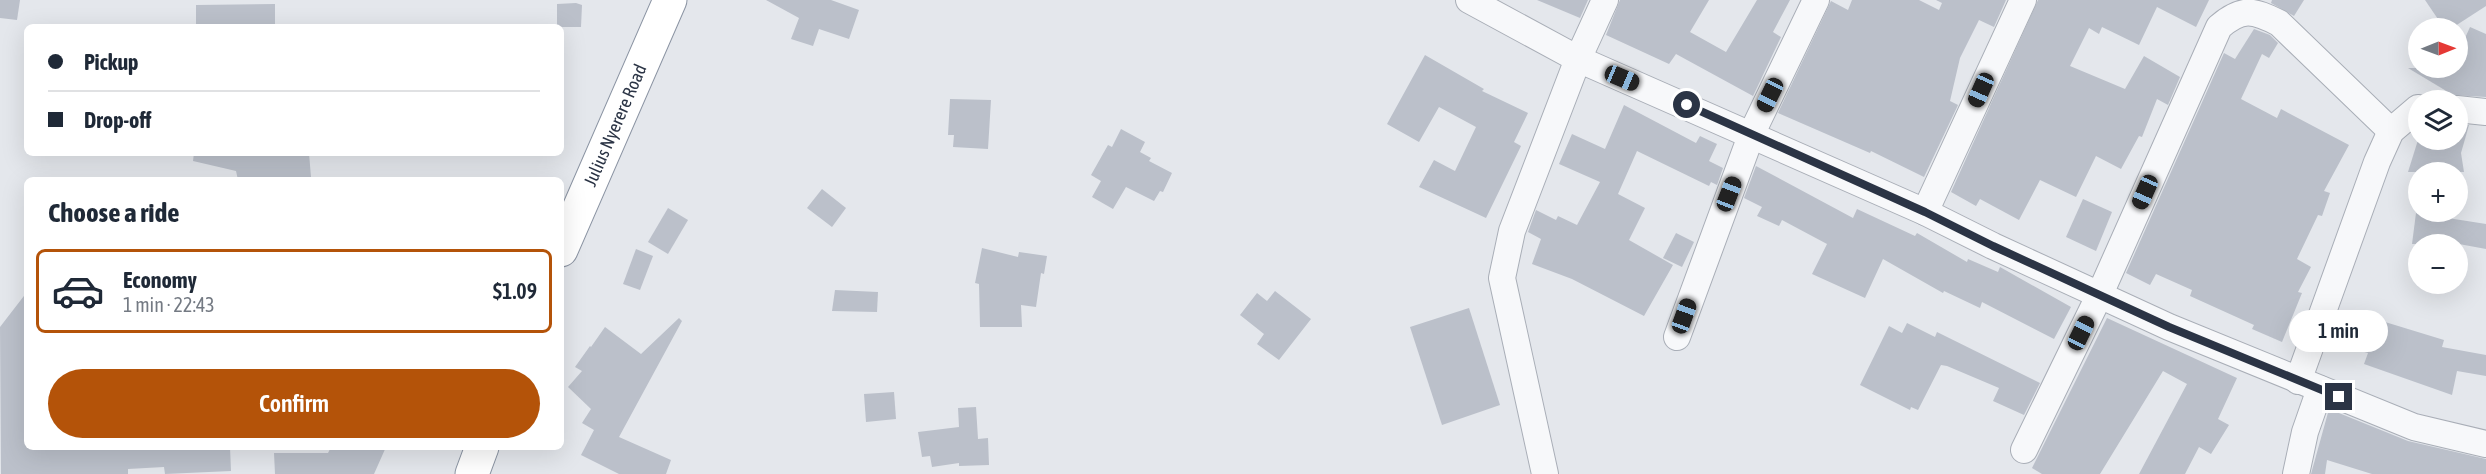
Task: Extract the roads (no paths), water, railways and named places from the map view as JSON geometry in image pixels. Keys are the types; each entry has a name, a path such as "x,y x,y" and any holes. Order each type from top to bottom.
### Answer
{"highway":[{"name":"Julius Nyerere Road","path":"564,243 670,0"},
{"path":"472,474 481,450"}],"street":[{"path":"1469,0 1578,59 1752,133 2169,327 2414,427 2486,444"},
{"path":"1545,474 1502,278 1512,231 1578,59 1605,0"},
{"path":"1677,337 1752,133 1816,0"},
{"path":"1925,212 2023,0"},
{"path":"2024,450 2100,294 2198,70 2219,27 2230,17 2257,12 2279,23 2391,131"},
{"path":"2468,110 2486,112"},
{"path":"2296,474 2305,432 2309,385 2350,233 2391,131 2408,117"}]}
